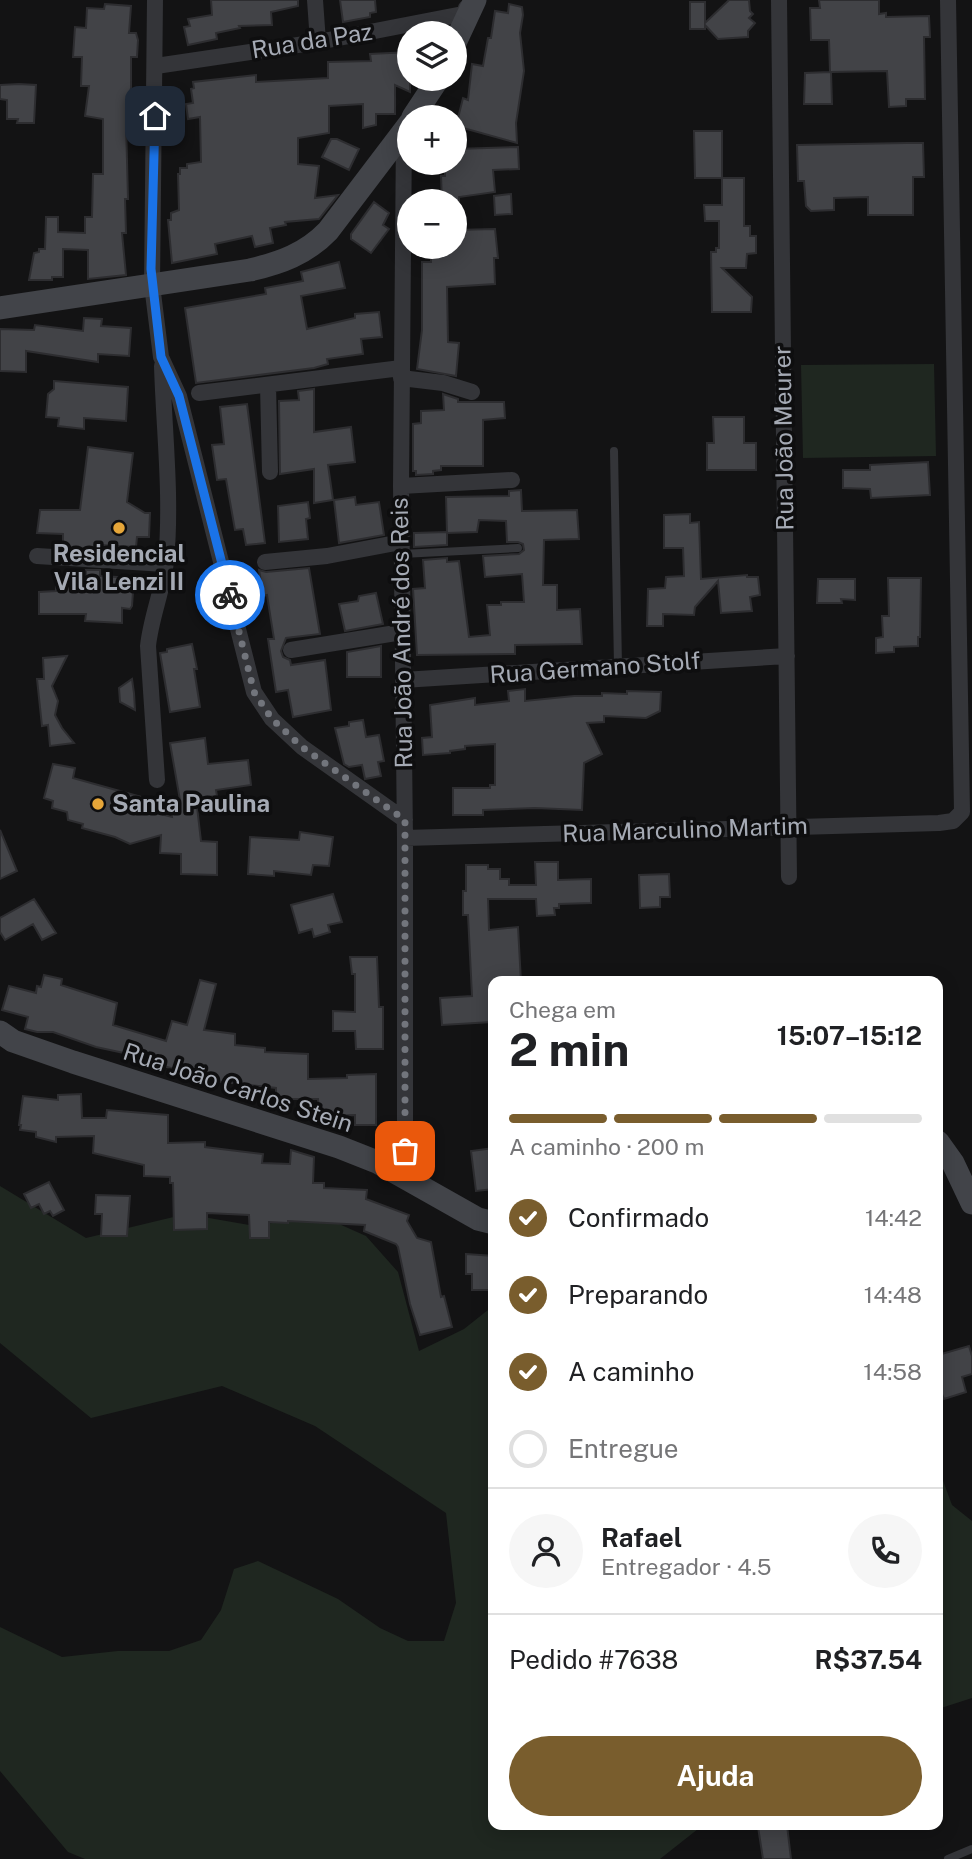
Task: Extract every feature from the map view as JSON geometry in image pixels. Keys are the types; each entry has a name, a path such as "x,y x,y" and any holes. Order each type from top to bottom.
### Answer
{"street":[{"path":"155,0 152,285 161,357 168,525 165,564 148,646 157,780"},
{"path":"315,0 318,42"},
{"name":"Rua João Meurer","path":"779,0 789,877"},
{"name":"Rua Marculino Martim","path":"405,838 939,823 953,821 962,812 948,0"},
{"path":"463,21 469,4"},
{"name":"Rua da Paz","path":"156,66 318,42 469,4"},
{"path":"0,308 250,270 278,263 317,242 397,140"},
{"name":"Rua João André dos Reis","path":"405,1177 401,373 407,175"},
{"path":"161,357 179,396 254,692 272,719 302,747 405,820"},
{"path":"199,393 401,373 472,392"},
{"path":"268,385 270,472"},
{"path":"401,486 512,480"},
{"path":"265,562 401,548"},
{"path":"37,556 165,564"},
{"path":"291,650 402,632"},
{"name":"Rua Germano Stolf","path":"403,680 787,656"},
{"name":"Rua João Carlos Stein","path":"0,1031 13,1041 73,1062 339,1147 377,1162 478,1219 488,1222"},
{"path":"943,1149 972,1202"}],"lane":[{"path":"614,451 618,666"},
{"path":"401,548 518,548"},
{"path":"948,1859 972,1849"}],"shaded area":[{"path":"934,364 936,456 803,458 801,365"},
{"path":"0,1186 86,1238 186,1214 255,1226 319,1215 366,1236 398,1272 419,1351 464,1329 488,1310 488,1830 697,1830 660,1859 85,1859 68,1852 0,1771 0,1627 62,1657 118,1651 169,1651 201,1640 221,1610 234,1569 258,1561 338,1599 380,1628 408,1641 444,1641 456,1603 446,1513 315,1426 222,1386 91,1418 0,1343"},
{"path":"943,1481 952,1505 972,1521 972,1698 943,1707"}],"building":[{"path":"211,0 298,0 298,6 271,12 272,25 239,26 240,28 216,33 217,39 188,45 184,27 190,26 188,19 212,15"},
{"path":"340,0 375,0 376,12 370,13 370,17 343,22"},
{"path":"729,0 749,0 753,14 749,18 755,23 748,31 748,37 718,39 705,25 705,29 690,29 690,2 705,2 705,23"},
{"path":"819,0 879,0 879,14 886,13 886,17 929,16 930,37 924,37 925,99 906,99 906,106 889,107 887,71 831,72 832,104 804,104 805,73 830,72 829,40 811,40 810,8 820,8"},
{"path":"105,4 131,6 129,33 136,33 138,40 137,57 131,57 131,88 126,122 128,199 125,199 126,233 122,233 126,275 88,279 88,250 63,249 63,277 29,280 34,253 45,249 46,217 58,217 58,232 85,233 85,217 92,217 93,174 103,174 103,119 85,116 89,86 81,86 82,57 73,57 75,27 86,28 87,8 104,9"},
{"path":"509,4 522,7 520,33 524,71 516,123 517,143 467,129 467,105 461,105 463,98 468,100 472,64 483,66 495,11 508,13"},
{"path":"397,53 395,114 376,114 376,125 363,128 363,104 329,106 329,133 298,138 298,164 319,166 315,198 338,195 319,219 285,222 286,225 270,228 273,243 255,247 252,236 215,244 217,254 172,263 168,220 171,220 171,213 179,210 178,174 180,168 187,168 187,164 201,162 200,117 188,119 186,104 193,103 193,82 256,75 256,82 328,78 328,62 371,61 370,54"},
{"path":"0,85 36,85 34,123 17,123 18,119 7,119 7,100 0,99"},
{"path":"694,131 722,131 722,178 695,178"},
{"path":"331,139 359,149 349,170 322,157"},
{"path":"923,143 924,177 913,177 913,215 868,215 868,197 834,198 834,210 811,211 806,206 804,181 798,181 797,145"},
{"path":"518,147 519,169 493,170 495,192 467,196 467,189 442,189 441,176 467,175 467,149"},
{"path":"722,178 744,178 744,226 750,226 750,236 756,236 756,253 747,254 746,268 722,268 752,297 751,312 712,312 711,252 716,252 716,248 719,248 719,221 705,221 704,205 722,205"},
{"path":"511,194 512,214 495,215 494,196"},
{"path":"374,202 389,213 383,225 389,229 371,253 351,239 351,234"},
{"path":"495,229 498,258 494,258 495,284 447,287 448,342 459,343 456,376 417,369 422,330 422,262 431,262 431,259 467,259 467,230"},
{"path":"339,262 345,288 301,296 307,329 355,318 355,314 379,312 382,337 361,339 363,354 327,359 328,364 314,368 196,383 185,308 266,294 265,288 303,281 301,272"},
{"path":"84,318 102,319 101,326 131,328 129,356 98,354 98,362 26,351 26,372 0,371 0,329 34,330 35,325 83,331"},
{"path":"54,381 128,387 126,421 84,418 84,429 58,426 59,418 46,417 48,394 54,389"},
{"path":"314,389 314,432 351,427 355,462 328,465 333,500 314,503 314,469 280,474 279,401 299,400 298,391"},
{"path":"443,394 458,399 458,402 504,402 505,418 483,420 483,466 441,466 441,470 433,471 433,474 416,475 416,471 413,471 413,424 421,423 421,411 444,410"},
{"path":"247,404 265,543 246,545 243,529 235,530 226,479 217,480 212,445 224,444 220,407"},
{"path":"713,417 744,417 744,443 756,443 756,470 707,470 707,443 714,443"},
{"path":"88,447 133,453 127,502 145,513 150,513 149,537 137,537 136,547 63,547 63,534 37,533 40,510 80,510"},
{"path":"928,462 930,495 871,498 870,489 843,488 843,470 870,470 870,465"},
{"path":"521,490 522,511 577,510 579,539 544,540 543,585 557,585 557,610 580,609 582,644 515,645 515,654 417,655 413,589 425,588 423,560 447,558 447,562 459,561 469,637 490,635 487,605 524,602 522,574 485,577 483,556 519,554 524,550 523,544 507,542 506,521 479,520 477,532 447,533 446,497 509,496 509,491"},
{"path":"355,497 356,505 379,502 384,535 339,543 334,500"},
{"path":"308,502 308,539 279,542 278,506"},
{"path":"690,514 690,523 699,522 701,579 747,575 758,577 760,595 750,597 752,611 721,613 718,581 695,607 694,615 663,614 663,626 647,626 648,589 665,588 666,577 684,576 683,548 664,548 664,515"},
{"path":"447,532 447,545 414,547 414,533"},
{"path":"309,568 320,634 286,638 281,651 291,665 325,660 331,710 293,717 288,690 276,692 268,639 274,639 267,595 263,596 259,570 266,572"},
{"path":"86,570 100,570 100,576 134,578 132,606 130,609 122,608 122,623 85,621 86,614 39,614 39,592 56,591 56,586 86,585"},
{"path":"888,578 921,578 920,637 918,646 894,647 894,652 876,653 876,638 883,637 882,616 889,616"},
{"path":"818,579 855,579 855,600 817,603"},
{"path":"376,593 383,624 345,631 339,604 358,601 359,596"},
{"path":"192,644 200,707 170,712 160,653"},
{"path":"381,646 381,677 347,677 347,652"},
{"path":"67,656 52,686 58,701 55,715 74,743 50,746 48,725 42,726 37,679 44,679 43,658"},
{"path":"132,679 135,710 120,702 119,688"},
{"path":"525,689 525,701 602,696 602,693 627,694 627,691 661,692 660,711 646,718 604,716 604,722 587,723 602,754 584,763 582,810 483,810 483,815 453,815 453,788 490,788 490,785 495,785 495,744 465,746 465,749 450,753 423,755 422,738 432,737 430,705 475,698 475,705 509,701 508,691"},
{"path":"363,720 366,737 379,735 384,761 378,762 381,776 365,779 362,765 349,767 344,764 335,728"},
{"path":"205,738 208,764 248,760 251,785 216,790 217,796 196,798 201,841 217,842 217,875 181,874 181,854 160,853 161,835 130,844 82,828 83,824 68,820 67,812 52,808 53,801 44,798 53,764 75,768 73,778 145,798 142,809 172,817 170,801 180,800 170,743"},
{"path":"0,830 17,871 0,879"},
{"path":"300,832 333,837 329,866 313,865 311,875 274,871 274,876 248,874 250,837 299,840"},
{"path":"535,862 558,862 558,880 591,879 591,903 559,904 559,908 554,908 555,915 537,916 536,899 488,899 489,930 518,927 521,976 488,976 488,1022 442,1025 440,998 472,996 468,915 463,915 466,865 488,865 488,869 500,869 500,879 509,879 509,885 536,885"},
{"path":"669,874 670,897 660,897 660,907 640,908 639,875"},
{"path":"333,894 342,922 328,925 330,932 314,937 312,929 299,933 291,905"},
{"path":"34,899 56,933 42,940 33,924 5,940 0,932 0,918"},
{"path":"350,957 377,957 379,1007 383,1007 383,1049 356,1049 355,1031 333,1031 333,1011 355,1012 355,974 352,974"},
{"path":"44,975 62,979 61,985 117,1003 113,1025 166,1041 172,1021 187,1025 200,980 216,984 204,1030 235,1034 235,1045 265,1048 265,1052 308,1054 308,1079 376,1074 376,1125 355,1125 355,1115 319,1116 318,1099 276,1099 276,1088 197,1079 132,1057 133,1055 96,1047 53,1032 25,1029 28,1017 2,1010 9,986 36,993 37,986 41,987"},
{"path":"81,1094 82,1118 106,1118 107,1110 168,1115 168,1143 205,1142 205,1147 263,1154 262,1163 290,1164 291,1150 314,1157 313,1183 324,1183 324,1188 367,1190 366,1199 409,1215 407,1221 417,1238 431,1242 441,1297 444,1296 452,1327 420,1335 410,1304 398,1247 364,1231 365,1225 269,1222 269,1238 250,1238 249,1215 207,1213 207,1229 174,1230 173,1183 170,1183 170,1177 144,1176 144,1165 93,1153 94,1136 56,1137 56,1142 36,1137 36,1132 20,1130 23,1096 58,1100 58,1095"},
{"path":"488,1149 488,1190 476,1191 471,1151"},
{"path":"49,1182 64,1210 53,1216 50,1211 44,1214 39,1204 31,1208 24,1194"},
{"path":"96,1195 130,1196 127,1236 101,1236 102,1214 95,1214"},
{"path":"466,1254 488,1256 488,1290 472,1290 472,1274 466,1274"},
{"path":"969,1346 972,1356 972,1374 962,1377 966,1392 944,1399 943,1396 943,1354"},
{"path":"758,1830 788,1830 791,1859 763,1859"}],"way so far":[{"path":"230,595 254,692 272,719 302,747 405,820 405,1151"}],"place":[{"name":"Residencial Vila Lenzi II","path":"119,528"},
{"name":"Santa Paulina","path":"98,804"}],"route":[{"path":"155,116 151,269 161,357 179,396 230,595"}]}
